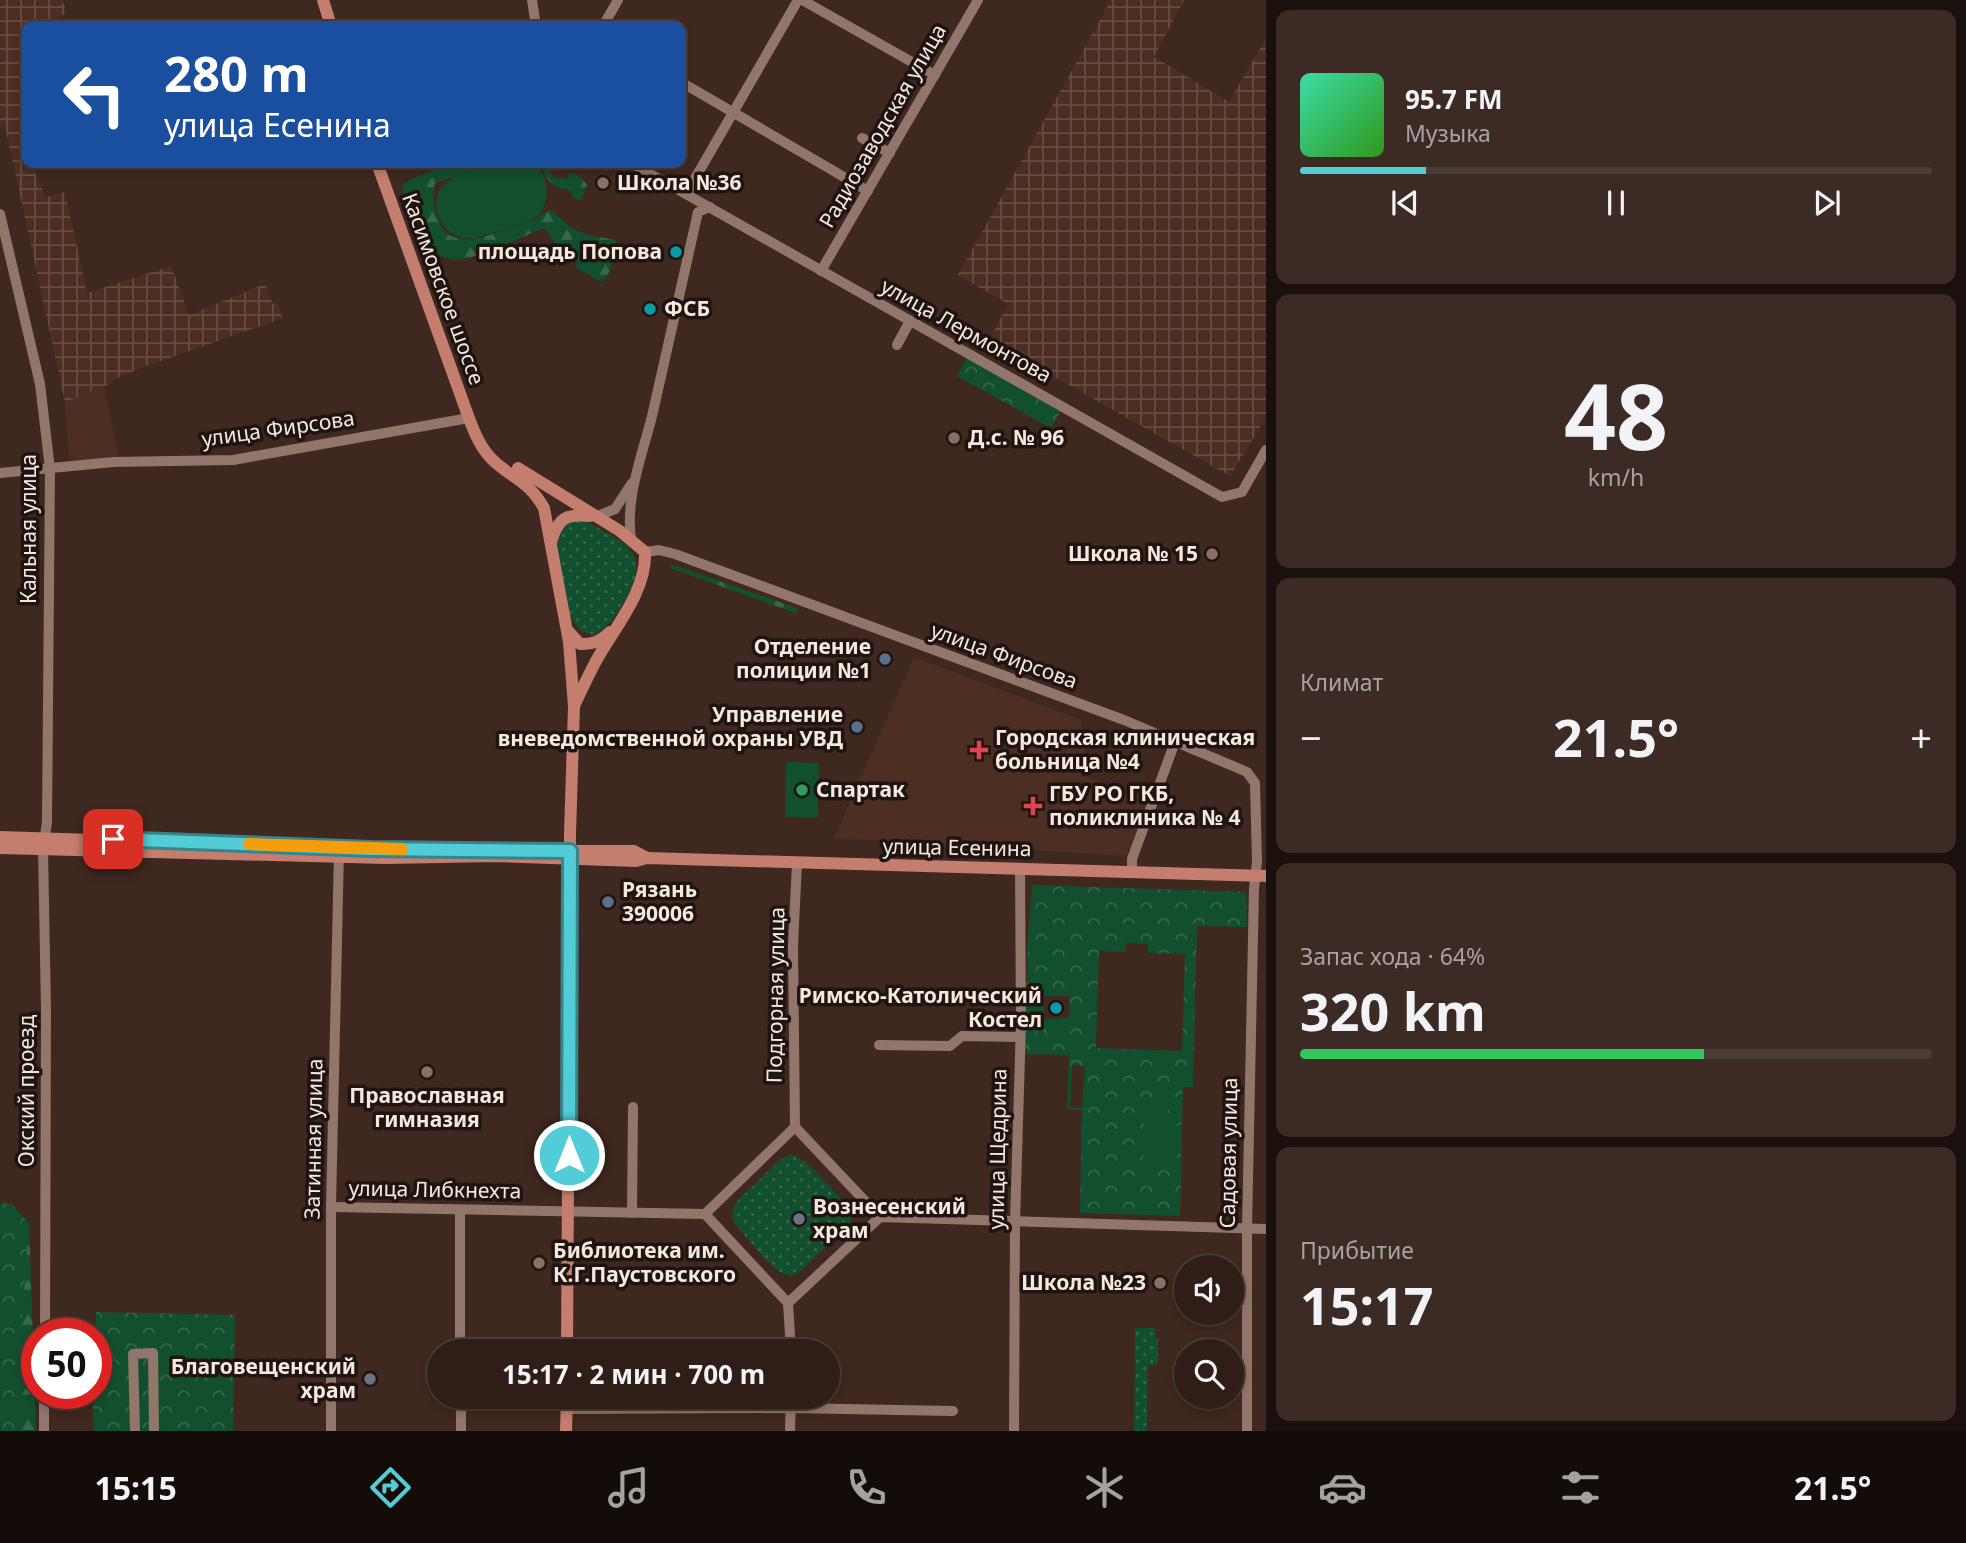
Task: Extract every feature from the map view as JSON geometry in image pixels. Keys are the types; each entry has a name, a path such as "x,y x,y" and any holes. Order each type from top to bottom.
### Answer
{"main road":[{"path":"323,0 329,21"},
{"name":"Касимовское шоссе","path":"379,168 482,448 496,463 525,482 544,508 572,639 574,706 570,855 567,1339"},
{"name":"Касимовское шоссе","path":"471,423 504,460 631,539 645,552"},
{"path":"550,543 556,527 564,518 577,514 595,517"},
{"path":"574,706 596,661 638,589 646,565 645,552"},
{"path":"572,639 591,644 602,640 617,624"},
{"path":"572,639 596,661"},
{"path":"0,837 44,843"},
{"path":"0,848 44,843"},
{"name":"улица Есенина","path":"44,843 338,852 386,858 570,855 636,860 647,858 1261,876"},
{"path":"566,1431 567,1409"}],"street":[{"path":"531,0 535,21"},
{"path":"606,21 618,0"},
{"path":"686,194 800,0 935,75"},
{"name":"Радиозаводская улица","path":"821,271 978,0"},
{"path":"686,85 868,191"},
{"path":"862,138 890,153"},
{"name":"улица Лермонтова","path":"640,168 1222,497 1242,492 1266,450"},
{"path":"631,539 629,515 635,479 653,412 698,212 710,207"},
{"name":"Кальная улица","path":"0,214 40,384 50,469 47,822 44,843"},
{"path":"897,345 910,321"},
{"name":"улица Фирсова","path":"0,472 113,462 233,460 471,423"},
{"path":"595,517 615,509 635,479"},
{"name":"улица Фирсова","path":"645,552 659,550 675,554 1124,720 1247,772 1255,783 1261,876"},
{"path":"1132,872 1132,859 1175,742"},
{"name":"Окский проезд","path":"44,843 44,1318"},
{"name":"Затинная улица","path":"331,1431 331,1207 338,852"},
{"name":"Подгорная улица","path":"795,1127 793,945 797,863"},
{"name":"улица Щедрина","path":"1014,1431 1020,869"},
{"name":"Садовая улица","path":"1247,1431 1247,1228 1254,889 1261,876"},
{"path":"879,1045 950,1046 962,1036 1020,1037"},
{"path":"632,1213 633,1107"},
{"path":"790,1339 789,1303 705,1214 795,1127 880,1217 1266,1229"},
{"name":"улица Либкнехта","path":"331,1207 705,1214"},
{"path":"460,1210 460,1339"},
{"path":"789,1303 880,1217"},
{"path":"135,1431 134,1353 153,1353 154,1431"},
{"path":"44,1409 44,1431"},
{"path":"461,1409 461,1431"},
{"path":"790,1431 791,1409"},
{"path":"840,1409 953,1411"}],"shaded area":[{"path":"0,0 62,0 67,13 49,21 21,21 21,168 33,168 45,197 65,192 87,293 171,266 189,315 265,284 273,304 277,303 283,318 138,369 65,402 5,126 0,127"},
{"path":"1111,0 1184,0 1154,57 1229,102 1266,38 1266,417 1230,476 989,340 1008,304 958,275"},
{"path":"104,386 119,458 75,463 69,459 65,402"},
{"name":"Городская клиническая больница №4","path":"914,657 1082,720 1082,733 1086,743 1081,775 1151,800 1129,856 834,838"}],"green space":[{"path":"440,168 479,168 435,183 435,208 442,227 456,238 486,236 530,222 551,210 573,229 591,236 617,240 610,257 611,268 602,282 576,268 577,259 554,242 545,228 483,253 459,259 447,258 424,249 401,186 413,178"},
{"path":"538,168 543,175 546,190 541,212 531,220 497,232 474,238 455,235 441,221 436,202 445,184 471,170"},
{"path":"541,168 547,168 554,177 568,179 569,172 582,178 587,185 581,200 575,199 568,189 558,188"},
{"path":"967,357 1062,409 1051,428 957,376"},
{"path":"585,521 622,542 635,559 636,570 633,583 615,616 604,629 593,635 582,631 570,616 555,544 557,535 567,522"},
{"path":"671,564 797,608 798,614 670,568"},
{"name":"Спартак","path":"786,762 819,763 818,818 785,817"},
{"path":"1032,885 1246,892 1247,927 1197,926 1193,1087 1183,1087 1180,1216 1080,1213 1082,1110 1067,1109 1069,1055 1025,1054","holes":["1126,943 1148,944 1148,953 1185,954 1182,1051 1096,1048 1099,951 1125,952","1044,996 1069,996 1069,1018 1044,1019","1072,1065 1085,1066 1082,1108 1070,1107"]},
{"path":"1153,1084 1169,1085 1168,1120 1152,1120"},
{"path":"1144,1122 1177,1122 1177,1169 1143,1168"},
{"path":"791,1154 806,1162 853,1214 850,1224 798,1273 787,1275 774,1268 751,1244 732,1216 734,1204 782,1158"},
{"path":"0,1203 11,1204 29,1223 32,1318 21,1318 21,1409 35,1409 36,1431 0,1431"},
{"path":"0,1203 11,1204 29,1223 14,1431 0,1431"},
{"path":"96,1312 235,1315 233,1431 94,1431 93,1409 112,1409 112,1318 96,1318"},
{"path":"1135,1328 1155,1328 1155,1338 1158,1339 1158,1365 1148,1365 1147,1431 1134,1431"}],"slow traffic":[{"path":"249,844 402,849"}],"place":[{"name":"Школа №36","path":"603,183"},
{"name":"площадь Попова","path":"676,252"},
{"name":"ФСБ","path":"650,309"},
{"name":"Д.с. № 96","path":"954,438"},
{"name":"Школа № 15","path":"1212,554"},
{"name":"Отделение полиции №1","path":"885,659"},
{"name":"Управление вневедомственной охраны УВД","path":"857,727"},
{"name":"Городская клиническая больница №4","path":"979,750"},
{"name":"Спартак","path":"802,790"},
{"name":"ГБУ РО ГКБ, поликлиника № 4","path":"1033,806"},
{"name":"Рязань 390006","path":"608,902"},
{"name":"Римско-Католический Костел","path":"1056,1008"},
{"name":"Православная гимназия","path":"427,1072"},
{"name":"Вознесенский храм","path":"799,1219"},
{"name":"Библиотека им. К.Г.Паустовского","path":"539,1263"},
{"name":"Школа №23","path":"1160,1283"},
{"name":"Благовещенский храм","path":"370,1379"}],"route":[{"path":"113,839 371,849 570,851 569,1155"}]}
